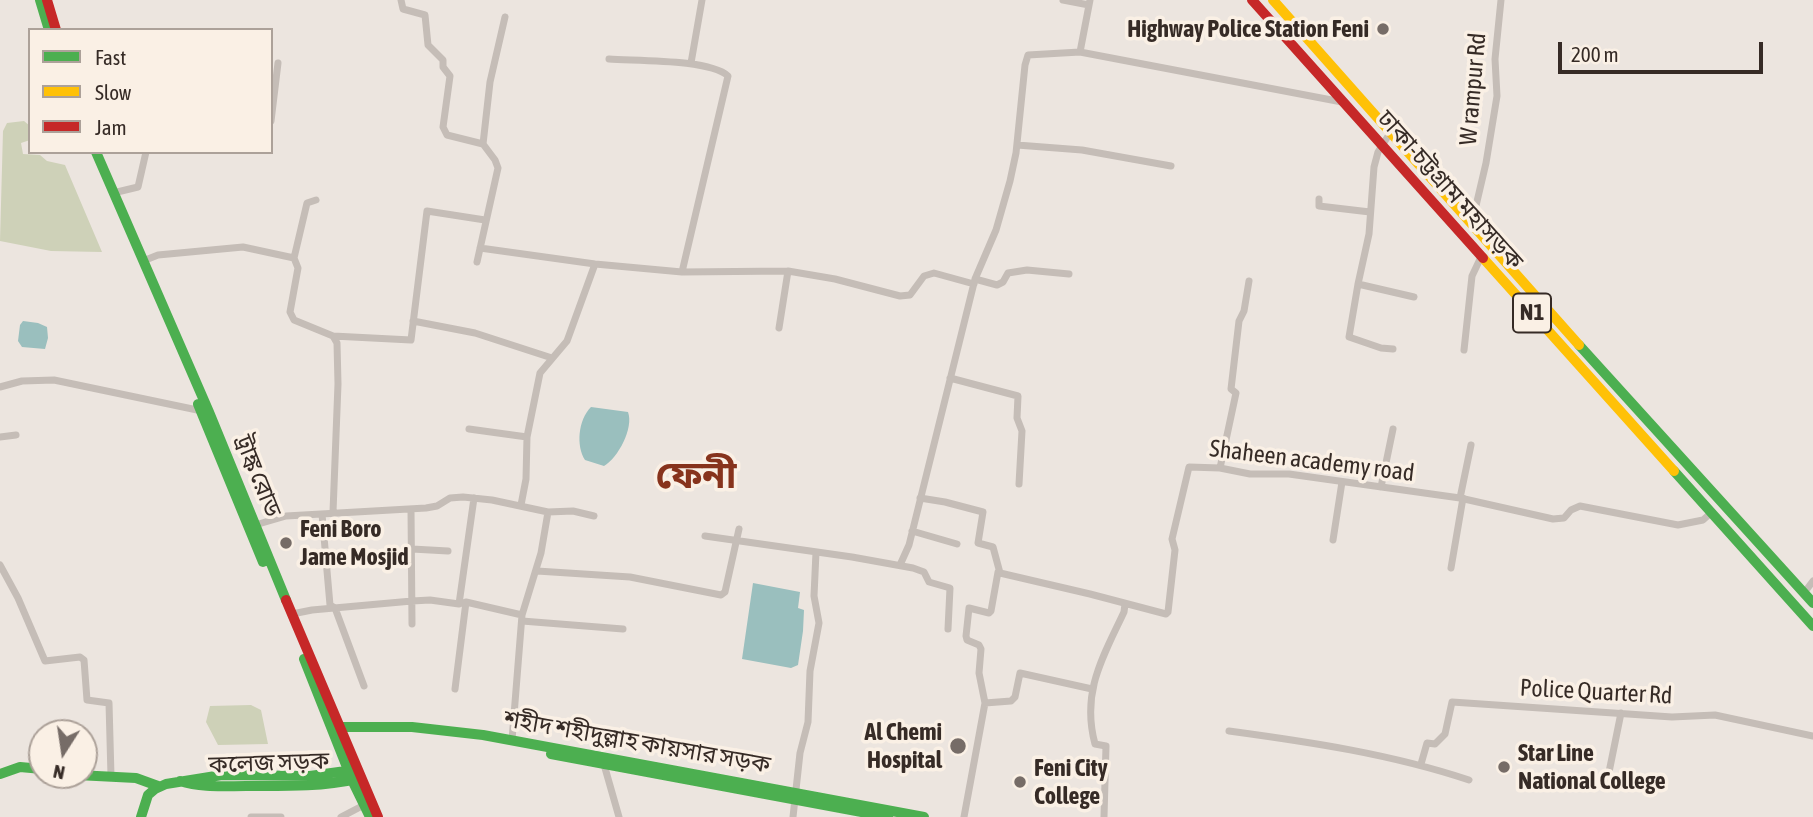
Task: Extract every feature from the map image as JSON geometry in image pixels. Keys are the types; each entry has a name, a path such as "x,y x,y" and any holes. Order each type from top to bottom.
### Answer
{"main road":[{"path":"40,0 48,28"},
{"path":"47,0 55,28"},
{"name":"ঢাকা-চট্টগ্রাম মহাসড়ক","path":"1252,0 1813,626"},
{"name":"ঢাকা-চট্টগ্রাম মহাসড়ক","path":"1273,0 1606,377 1813,603"},
{"name":"ট্রাঙ্ক রোড","path":"95,154 143,261 354,775 378,817"},
{"name":"ট্রাঙ্ক রোড","path":"95,154 341,730 370,817"},
{"name":"শহীদ শহীদুল্লাহ কায়সার সড়ক","path":"341,730 373,724 434,728 512,740 603,761"},
{"name":"শহীদ শহীদুল্লাহ কায়সার সড়ক","path":"341,730 441,734 924,817"},
{"path":"0,774 20,767 28,768"},
{"name":"কলেজ সড়ক","path":"158,786 191,777 354,775"},
{"path":"98,776 136,778 158,786"},
{"path":"141,817 148,794 158,786"},
{"name":"শহীদ শহীদুল্লাহ কায়সার সড়ক","path":"795,796 888,817"}],"street":[{"path":"401,0 403,9 425,15 428,46 443,60 443,67 450,76 443,127 447,135 483,144"},
{"path":"691,63 702,0"},
{"path":"1063,0 1089,3 1080,52"},
{"name":"W rampur Rd","path":"1469,221 1475,210 1486,163 1497,96 1495,59 1502,0"},
{"path":"477,262 498,167 483,144 490,82 505,17"},
{"path":"900,565 912,531 974,282 996,230 1017,145 1028,55 1080,52 1343,102"},
{"path":"609,59 691,63 728,76 681,272"},
{"path":"273,104 278,63"},
{"path":"1390,133 1382,144 1374,167 1369,234 1349,337 1381,348 1393,349"},
{"path":"1017,145 1082,150 1171,166"},
{"path":"113,193 138,187 146,154"},
{"path":"1318,199 1319,206 1370,212"},
{"path":"316,200 307,204 293,258 298,268 289,312 294,320 333,336 411,340 427,211 485,220"},
{"path":"143,261 158,255 243,247 293,258"},
{"path":"480,248 595,264 681,272 788,271 835,279 900,296 910,295 924,276 933,273 997,285 1003,282 1008,273 1027,270 1069,274"},
{"path":"1464,350 1472,276 1481,257"},
{"path":"521,505 526,479 527,437 540,373 564,348 595,264"},
{"path":"779,328 788,271"},
{"path":"1220,468 1236,393 1231,389 1239,321 1244,312 1249,282"},
{"path":"1358,284 1414,297"},
{"path":"413,321 475,333 552,358"},
{"path":"333,336 337,343 338,384 333,512"},
{"path":"950,378 1018,396 1017,418 1022,431 1019,484"},
{"path":"0,387 22,381 54,380 205,412"},
{"path":"469,429 527,437"},
{"path":"1381,487 1393,429"},
{"path":"0,437 16,435"},
{"path":"1451,568 1471,445"},
{"name":"Shaheen academy road","path":"998,572 1166,614 1175,550 1172,539 1187,470 1192,467 1220,468 1250,474 1289,474 1461,498 1553,519 1564,518 1571,510 1580,506 1678,525 1703,520 1712,512"},
{"path":"1333,540 1342,482"},
{"path":"255,525 286,516 437,506 450,498 474,498 548,512 573,511 594,516"},
{"path":"455,689 474,498"},
{"path":"920,498 983,512 978,544 993,547 998,572 991,611 989,613 969,608 966,636 967,640 981,649 979,673 985,703 964,817"},
{"path":"411,509 412,624"},
{"path":"512,740 522,618 537,571 548,512"},
{"path":"322,514 330,605 335,608 364,686"},
{"path":"537,571 630,577 721,595 725,592 739,529"},
{"path":"912,531 957,544"},
{"path":"705,536 900,565 923,572 929,582 950,588 948,629"},
{"path":"412,549 448,551"},
{"path":"793,817 800,753 808,722 810,671 818,623 814,596 816,552"},
{"path":"0,565 18,598 45,661 80,657 84,660 87,700 109,703 111,776"},
{"path":"1804,593 1813,581"},
{"path":"292,614 430,600 462,603 522,618 623,629"},
{"path":"1104,817 1106,746 1095,744 1092,689 1101,658 1124,612 1125,604"},
{"path":"985,703 1011,701 1016,697 1020,673 1092,689"},
{"name":"Police Quarter Rd","path":"1421,764 1427,743 1435,744 1445,734 1452,702 1672,717 1715,715 1813,736"},
{"path":"1606,782 1621,713"},
{"path":"1229,731 1340,747 1421,764 1469,780"},
{"path":"603,761 619,817"},
{"path":"341,817 364,805"},
{"path":"251,817 281,817"}],"green space":[{"path":"24,121 28,124 28,141 21,143 23,154 40,155 47,161 65,165 102,252 51,251 0,241 3,131 7,123"},
{"path":"251,705 261,710 268,744 218,745 206,722 210,706"}],"water":[{"path":"23,321 47,327 45,349 22,347 18,341"},
{"path":"591,407 628,412 629,426 624,442 604,466 585,460 580,448 581,426"},
{"path":"753,583 800,592 798,608 804,610 798,665 791,668 742,659"}],"traffic: fast":[{"path":"40,0 48,28"},
{"path":"97,154 209,412 286,600"},
{"path":"1579,345 1813,603"},
{"path":"198,404 263,562"},
{"path":"1674,471 1813,626"},
{"path":"304,659 352,780 370,817"},
{"path":"340,727 412,727 483,735 924,817"},
{"path":"551,754 888,817"},
{"path":"0,774 20,767 28,768"},
{"path":"141,817 148,795 166,784 222,775 310,776 353,770"},
{"path":"98,776 136,778 158,786"},
{"path":"180,781 213,786 288,786 357,779"}],"traffic: slow":[{"path":"1273,0 1579,345"},
{"path":"1483,258 1674,471"}],"traffic: jam":[{"path":"47,0 55,28"},
{"path":"1252,0 1483,258"},
{"path":"286,600 378,817"}],"place":[{"name":"Highway Police Station Feni","path":"1383,29"},
{"name":"Feni Boro Jame Mosjid","path":"286,543"},
{"name":"Al Chemi Hospital","path":"958,746"},
{"name":"Star Line National College","path":"1504,767"},
{"name":"Feni City College","path":"1020,782"}],"district":[{"name":"ফেনী","path":"696,476"}]}
